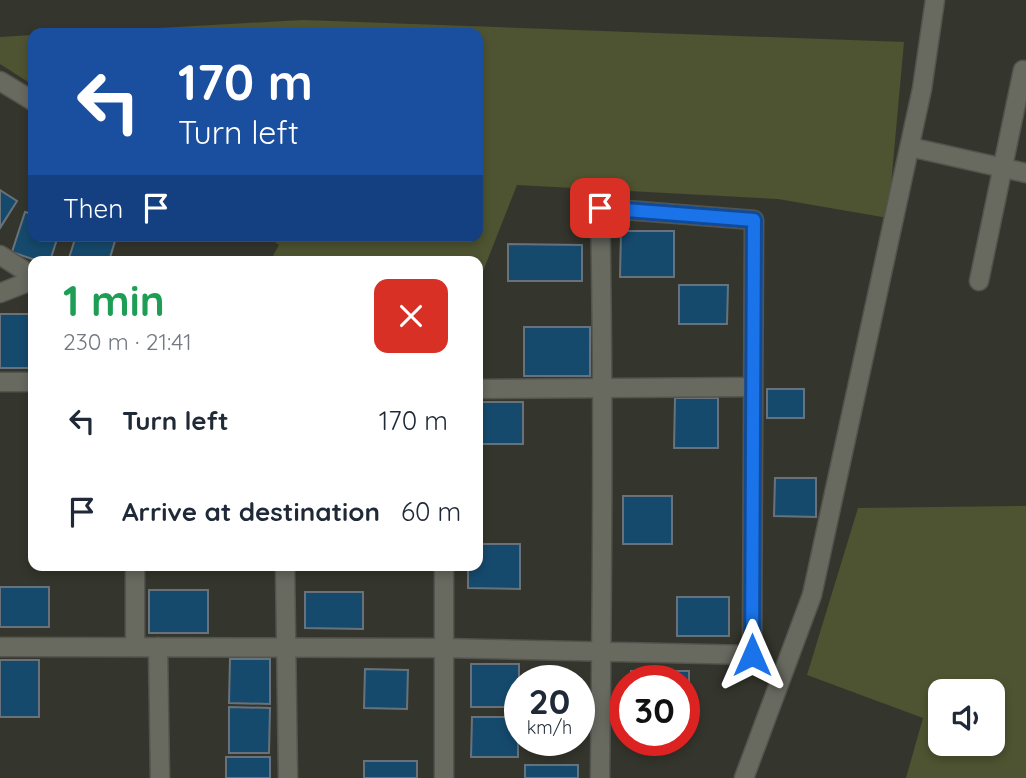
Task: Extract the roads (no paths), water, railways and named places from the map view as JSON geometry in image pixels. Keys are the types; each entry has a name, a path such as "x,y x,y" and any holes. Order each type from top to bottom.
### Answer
{"street":[{"path":"744,778 812,595 922,89 935,0"},
{"path":"979,281 1023,70"},
{"path":"0,81 28,98"},
{"path":"910,147 1026,173"},
{"path":"0,647 444,648 601,652 752,655 754,220 600,208 604,388 601,652 600,778"},
{"path":"0,255 28,273 28,282 0,293"},
{"path":"0,382 28,382"},
{"path":"483,389 754,387"},
{"path":"135,571 135,647"},
{"path":"285,571 288,778"},
{"path":"444,571 444,778"},
{"path":"158,647 160,778"}]}
